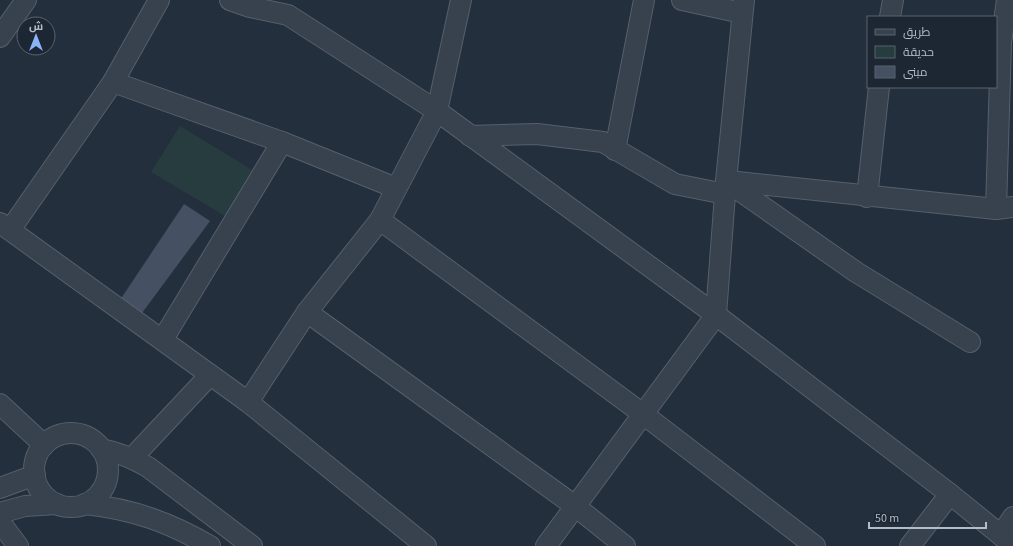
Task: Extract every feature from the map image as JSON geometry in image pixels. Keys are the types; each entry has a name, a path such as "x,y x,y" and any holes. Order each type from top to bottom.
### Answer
{"street":[{"path":"0,37 26,0"},
{"path":"159,0 113,82 5,227 163,339 248,402 426,546"},
{"path":"230,0 250,7 289,7 437,111 716,315 950,494 1007,540 1013,517"},
{"path":"248,402 307,312 380,220 437,111 461,0"},
{"path":"615,150 644,0"},
{"path":"546,546 716,315 725,188 743,7 682,0"},
{"path":"890,16 892,0"},
{"path":"470,136 537,134 603,142 675,184 1004,208 1001,43 1007,0"},
{"path":"113,82 282,142 396,188"},
{"path":"867,197 879,88"},
{"path":"163,339 282,142"},
{"path":"725,188 856,272 970,342"},
{"path":"380,220 643,414 815,546"},
{"path":"307,312 575,506 625,546"},
{"path":"132,458 210,375"},
{"path":"0,404 44,446"},
{"path":"0,513 25,506 57,504 71,507 85,504 93,500 105,485 108,466 101,449 94,442 77,434 58,436 44,446 37,456 35,475 42,492 48,499 57,504"},
{"path":"101,449 117,452 148,467 252,546"},
{"path":"3,484 35,475"},
{"path":"910,546 950,494"},
{"path":"85,504 124,510 146,516 190,535 210,546"},
{"path":"0,522 18,546"}],"green space":[{"path":"180,126 254,171 225,216 151,172"}],"building":[{"path":"184,204 210,221 142,313 120,300"}]}
